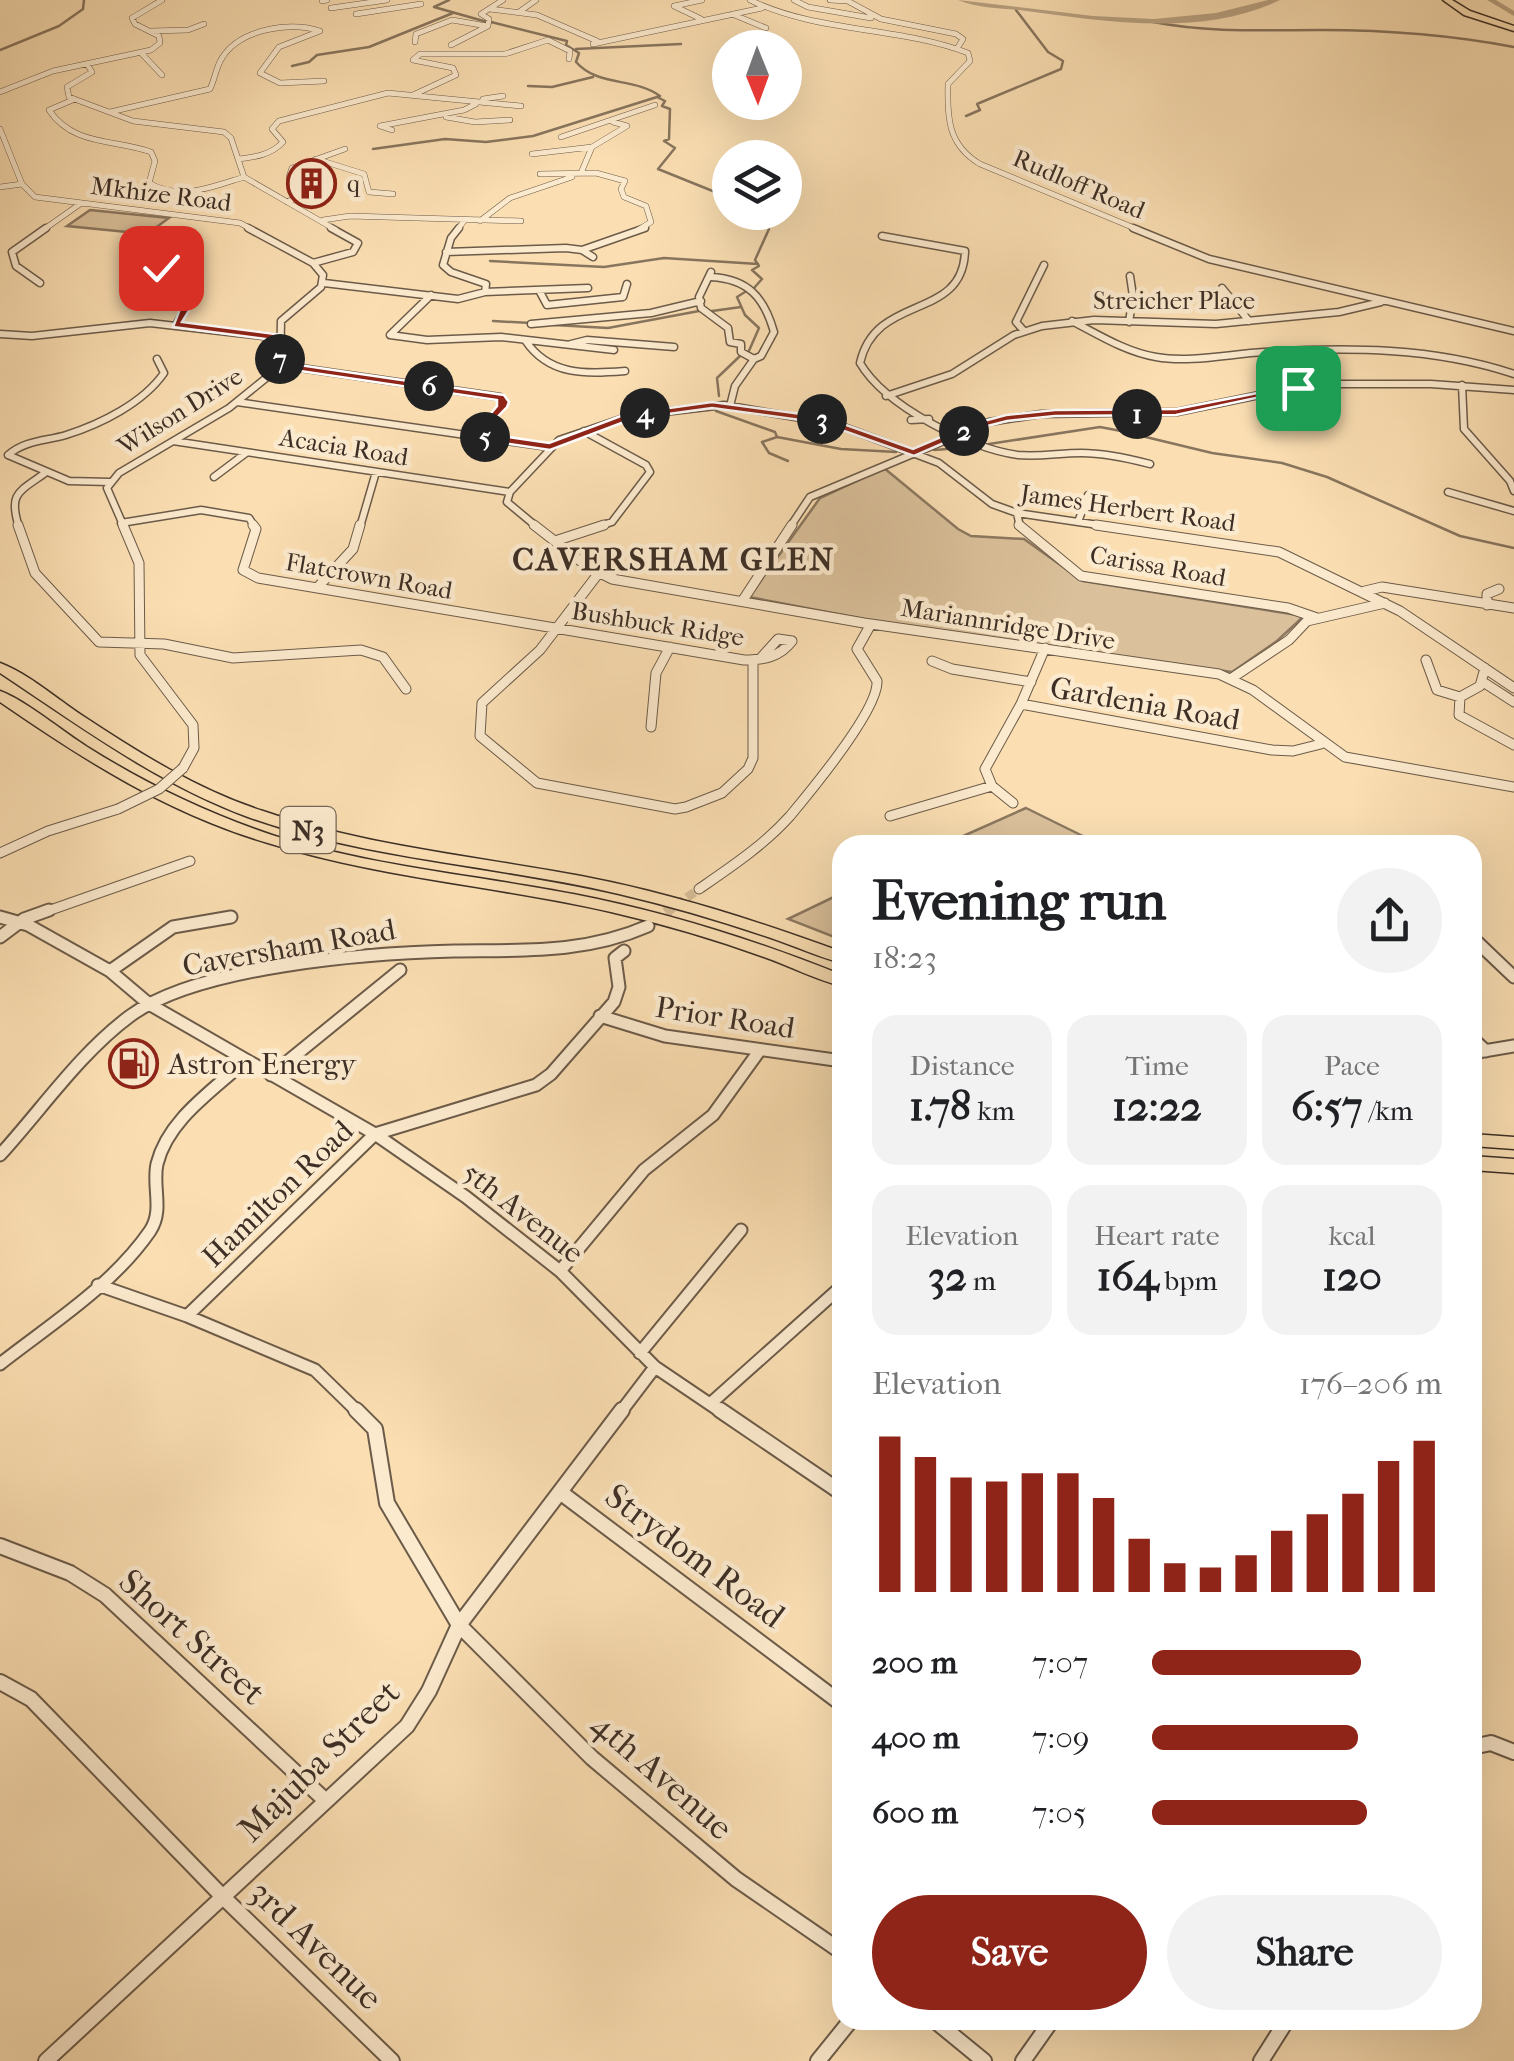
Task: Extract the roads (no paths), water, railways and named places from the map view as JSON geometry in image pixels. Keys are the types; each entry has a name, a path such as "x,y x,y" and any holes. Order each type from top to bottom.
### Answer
{"highway":[{"path":"1448,0 1467,13 1514,29"},
{"name":"N3","path":"0,667 134,758 252,813 349,841 653,897 726,917 832,954"},
{"name":"N3","path":"0,695 156,794 257,836 345,859 666,920 832,977"},
{"path":"1482,1141 1514,1143"},
{"path":"1482,1164 1514,1166"}],"street":[{"path":"0,92 53,70 142,54 160,43 159,36 132,18 162,0"},
{"path":"331,8 385,0 397,8"},
{"path":"451,45 488,26 490,20 482,14 503,0"},
{"path":"518,12 536,0"},
{"path":"702,0 674,7 703,20"},
{"path":"750,0 784,16 958,47 963,40 956,34 808,7 794,0"},
{"path":"830,0 847,0 877,18"},
{"path":"142,3 151,5"},
{"path":"356,14 421,4"},
{"path":"490,9 540,16 595,43 763,7"},
{"path":"732,14 766,28"},
{"path":"414,42 416,34 450,20 488,26"},
{"path":"151,32 188,30 204,24"},
{"path":"109,112 210,89 222,57 271,29 320,30 279,48 260,73 280,84 324,82"},
{"path":"413,94 456,75 453,68 413,60 420,54 505,54 548,40 570,51 569,59"},
{"name":"Rudloff Road","path":"958,47 971,60 948,84 951,138 967,158 1209,260 1514,331"},
{"path":"142,54 162,75"},
{"path":"87,64 92,72 66,91 76,99 140,122 220,131 232,138 244,177 359,244 353,252 313,263 324,283"},
{"path":"238,159 281,146 283,142 272,129 279,120 377,95 413,94 521,106"},
{"path":"485,104 483,99 503,96"},
{"path":"76,99 51,108 56,124 82,137 151,152 155,161 149,183 154,188 191,191 244,177"},
{"path":"392,130 380,126 470,109 477,104"},
{"path":"561,136 655,106"},
{"path":"441,114 475,122 510,120"},
{"path":"532,154 592,146 627,126 611,122"},
{"path":"0,129 22,184 0,187"},
{"path":"480,220 518,194 552,188 579,174 592,146"},
{"path":"288,202 309,192 289,177 288,171 345,149"},
{"path":"315,159 364,174 368,191 392,194"},
{"path":"446,252 582,250 640,231 651,222 644,204 622,194 623,178 540,174"},
{"name":"Mkhize Road","path":"22,184 34,196 240,223 313,263"},
{"path":"40,284 14,262 14,249 80,204"},
{"path":"322,220 344,216 520,221"},
{"path":"465,220 450,238 444,268 486,284 485,292"},
{"path":"882,236 962,249 965,267 951,290 882,323 863,344 862,370 886,396 958,434 1013,454 1100,454 1150,464"},
{"path":"582,250 592,257"},
{"path":"0,265 14,262"},
{"path":"886,396 970,366 1024,330 1016,322 1044,265"},
{"path":"161,268 176,280 185,309 176,324"},
{"path":"711,275 735,278 762,296 774,332 761,356 753,358 742,352 741,344 729,341 728,328 701,308 701,301 700,294 711,275"},
{"path":"1129,322 1133,296 1130,276"},
{"path":"0,334 32,336 176,324 279,338 284,317 324,283 464,298 485,292 588,288"},
{"path":"540,292 548,305 592,302 623,297 627,284"},
{"path":"1222,288 1224,296 1249,321"},
{"path":"431,296 390,336 416,340 525,340 614,350"},
{"path":"532,324 651,313 701,301"},
{"name":"Streicher Place","path":"1024,330 1072,321 1200,325 1339,312 1383,301"},
{"path":"1072,321 1128,349 1159,358 1280,350 1403,351 1476,361 1514,374"},
{"name":"Wilson Drive","path":"0,853 63,826 118,809 159,789 183,768 194,748 192,725 143,662 139,645 139,563 108,494 110,482 237,402 280,365 279,338"},
{"path":"525,340 532,352 554,370 625,371"},
{"path":"569,346 587,340 674,347"},
{"path":"730,406 735,386 753,358"},
{"path":"110,482 69,481 10,459 9,453 72,433 154,389 164,373 157,359"},
{"path":"280,365 500,397 502,407 474,436"},
{"path":"744,600 810,498 989,422 1024,416 1176,412 1298,388 1362,383 1514,390"},
{"path":"1462,385 1464,429 1510,481 1514,491"},
{"path":"237,402 550,446"},
{"name":"James Herbert Road","path":"512,490 550,446 640,414 730,406 824,420 939,462 992,504 1016,514 1266,549 1365,591 1514,688"},
{"path":"911,420 930,418"},
{"path":"555,541 612,522 650,472 646,464 584,431"},
{"name":"Acacia Road","path":"173,441 512,490"},
{"path":"214,477 246,452"},
{"path":"317,588 356,544 376,472"},
{"path":"44,473 12,501 32,568 95,640 105,644 171,644 234,658 370,651 382,657 406,689"},
{"name":"Mariannridge Drive","path":"512,490 507,502 510,508 598,574 871,624 1232,678 1321,744 1354,760 1514,787"},
{"path":"1448,492 1514,511"},
{"path":"1078,522 1088,495"},
{"name":"Flatcrown Road","path":"121,523 201,510 249,518 256,529 244,570 258,578 557,629"},
{"name":"Carissa Road","path":"1016,514 1020,528 1081,576 1288,608 1317,618"},
{"name":"Bushbuck Ridge","path":"557,629 756,660 753,758 749,772 734,785 689,806 657,807 537,783 480,736 482,703 540,650 598,574"},
{"path":"1365,591 1382,587 1514,608"},
{"path":"1488,605 1487,594 1498,589"},
{"path":"1232,678 1317,618 1386,603"},
{"path":"699,889 749,854 789,818 872,706 880,691 858,654 871,624"},
{"path":"864,636 898,627"},
{"path":"651,727 656,673 670,648"},
{"name":"Gardenia Road","path":"1045,648 1022,704 1272,750 1294,751 1321,744"},
{"path":"1426,660 1436,690 1460,697"},
{"path":"932,661 952,669 1031,682"},
{"path":"1485,668 1483,682 1460,697 1457,707 1465,721 1514,744"},
{"path":"1483,682 1514,702"},
{"path":"1013,802 992,786 986,762 1022,704"},
{"path":"890,816 992,786"},
{"path":"0,937 18,922 190,861"},
{"name":"5th Avenue","path":"0,917 18,922 110,971 149,1004 375,1134 466,1197 560,1271 655,1367 832,1486"},
{"path":"110,971 173,926 232,917"},
{"name":"Caversham Road","path":"2,1151 108,1037 149,1004 196,987 326,962 400,953 588,947 648,926"},
{"path":"1482,947 1514,977"},
{"name":"Hamilton Road","path":"187,1316 375,1134 536,1085 551,1074 618,994 616,958 624,951"},
{"path":"271,1075 400,970"},
{"name":"Prior Road","path":"600,1016 665,1036 832,1060"},
{"path":"1482,1052 1514,1046"},
{"path":"1482,1047 1486,1051"},
{"path":"560,1271 644,1170 714,1115 760,1050"},
{"path":"0,1364 98,1286 151,1230 158,1206 157,1165 168,1136 246,1060"},
{"path":"640,1353 741,1230"},
{"name":"4th Avenue","path":"98,1286 187,1316 314,1370 368,1421 379,1443 387,1503 459,1626 592,1758 736,1878 832,1945"},
{"path":"710,1404 832,1295"},
{"name":"Majuba Street","path":"46,2061 419,1710 459,1626 655,1367"},
{"name":"Strydom Road","path":"560,1492 832,1696"},
{"name":"Short Street","path":"0,1546 70,1572 105,1595 326,1800"},
{"name":"3rd Avenue","path":"0,1682 32,1700 223,1897 392,2061"},
{"path":"1482,1744 1491,1742 1514,1752"},
{"path":"818,2061 843,2030"},
{"path":"946,2030 984,2061"},
{"path":"1023,2061 1045,2030"},
{"path":"1261,2061 1281,2030"}],"waterway":[{"path":"0,50 59,26 83,9 84,0"},
{"path":"449,0 434,7 487,22"},
{"path":"962,0 1123,21 1216,15 1276,0"},
{"path":"1491,0 1514,14"},
{"path":"966,116 980,110 977,104 1061,69 1063,61 1048,52 1016,10"},
{"path":"292,66 309,62 317,55 369,47 453,13"},
{"path":"491,22 567,41 566,45 579,53 576,62 585,70 650,90 660,96 657,97"},
{"path":"1153,22 1216,29 1395,32 1514,47"},
{"path":"576,49 681,44"},
{"path":"528,86 552,87 593,77"},
{"path":"373,149 445,139 486,142 533,136 657,97"},
{"path":"657,97 665,101 662,106 670,109 669,139 664,141 675,148 658,169 712,191"},
{"path":"758,264 755,260 769,230"},
{"path":"490,261 604,267 664,258 758,264"},
{"path":"754,288 762,279 752,270 758,264"},
{"path":"745,292 737,297 745,315 759,328 748,353"},
{"path":"712,311 741,307"},
{"path":"554,325 608,328 699,311"},
{"path":"493,321 531,323"},
{"path":"719,396 717,378 740,356"},
{"path":"716,411 775,432 777,437"},
{"path":"989,444 1100,427 1121,431 1212,453 1282,463 1327,477 1460,536 1514,548"},
{"path":"777,437 841,449 896,452"},
{"path":"777,437 762,442 769,453 788,461"},
{"path":"934,450 974,447"}],"tunnel":[{"path":"666,913 699,889"},
{"path":"653,922 669,910"}],"place":[{"name":"q","path":"312,183"},
{"name":"Astron Energy","path":"133,1064"}],"district":[{"name":"CAVERSHAM GLEN","path":"674,559"}]}
